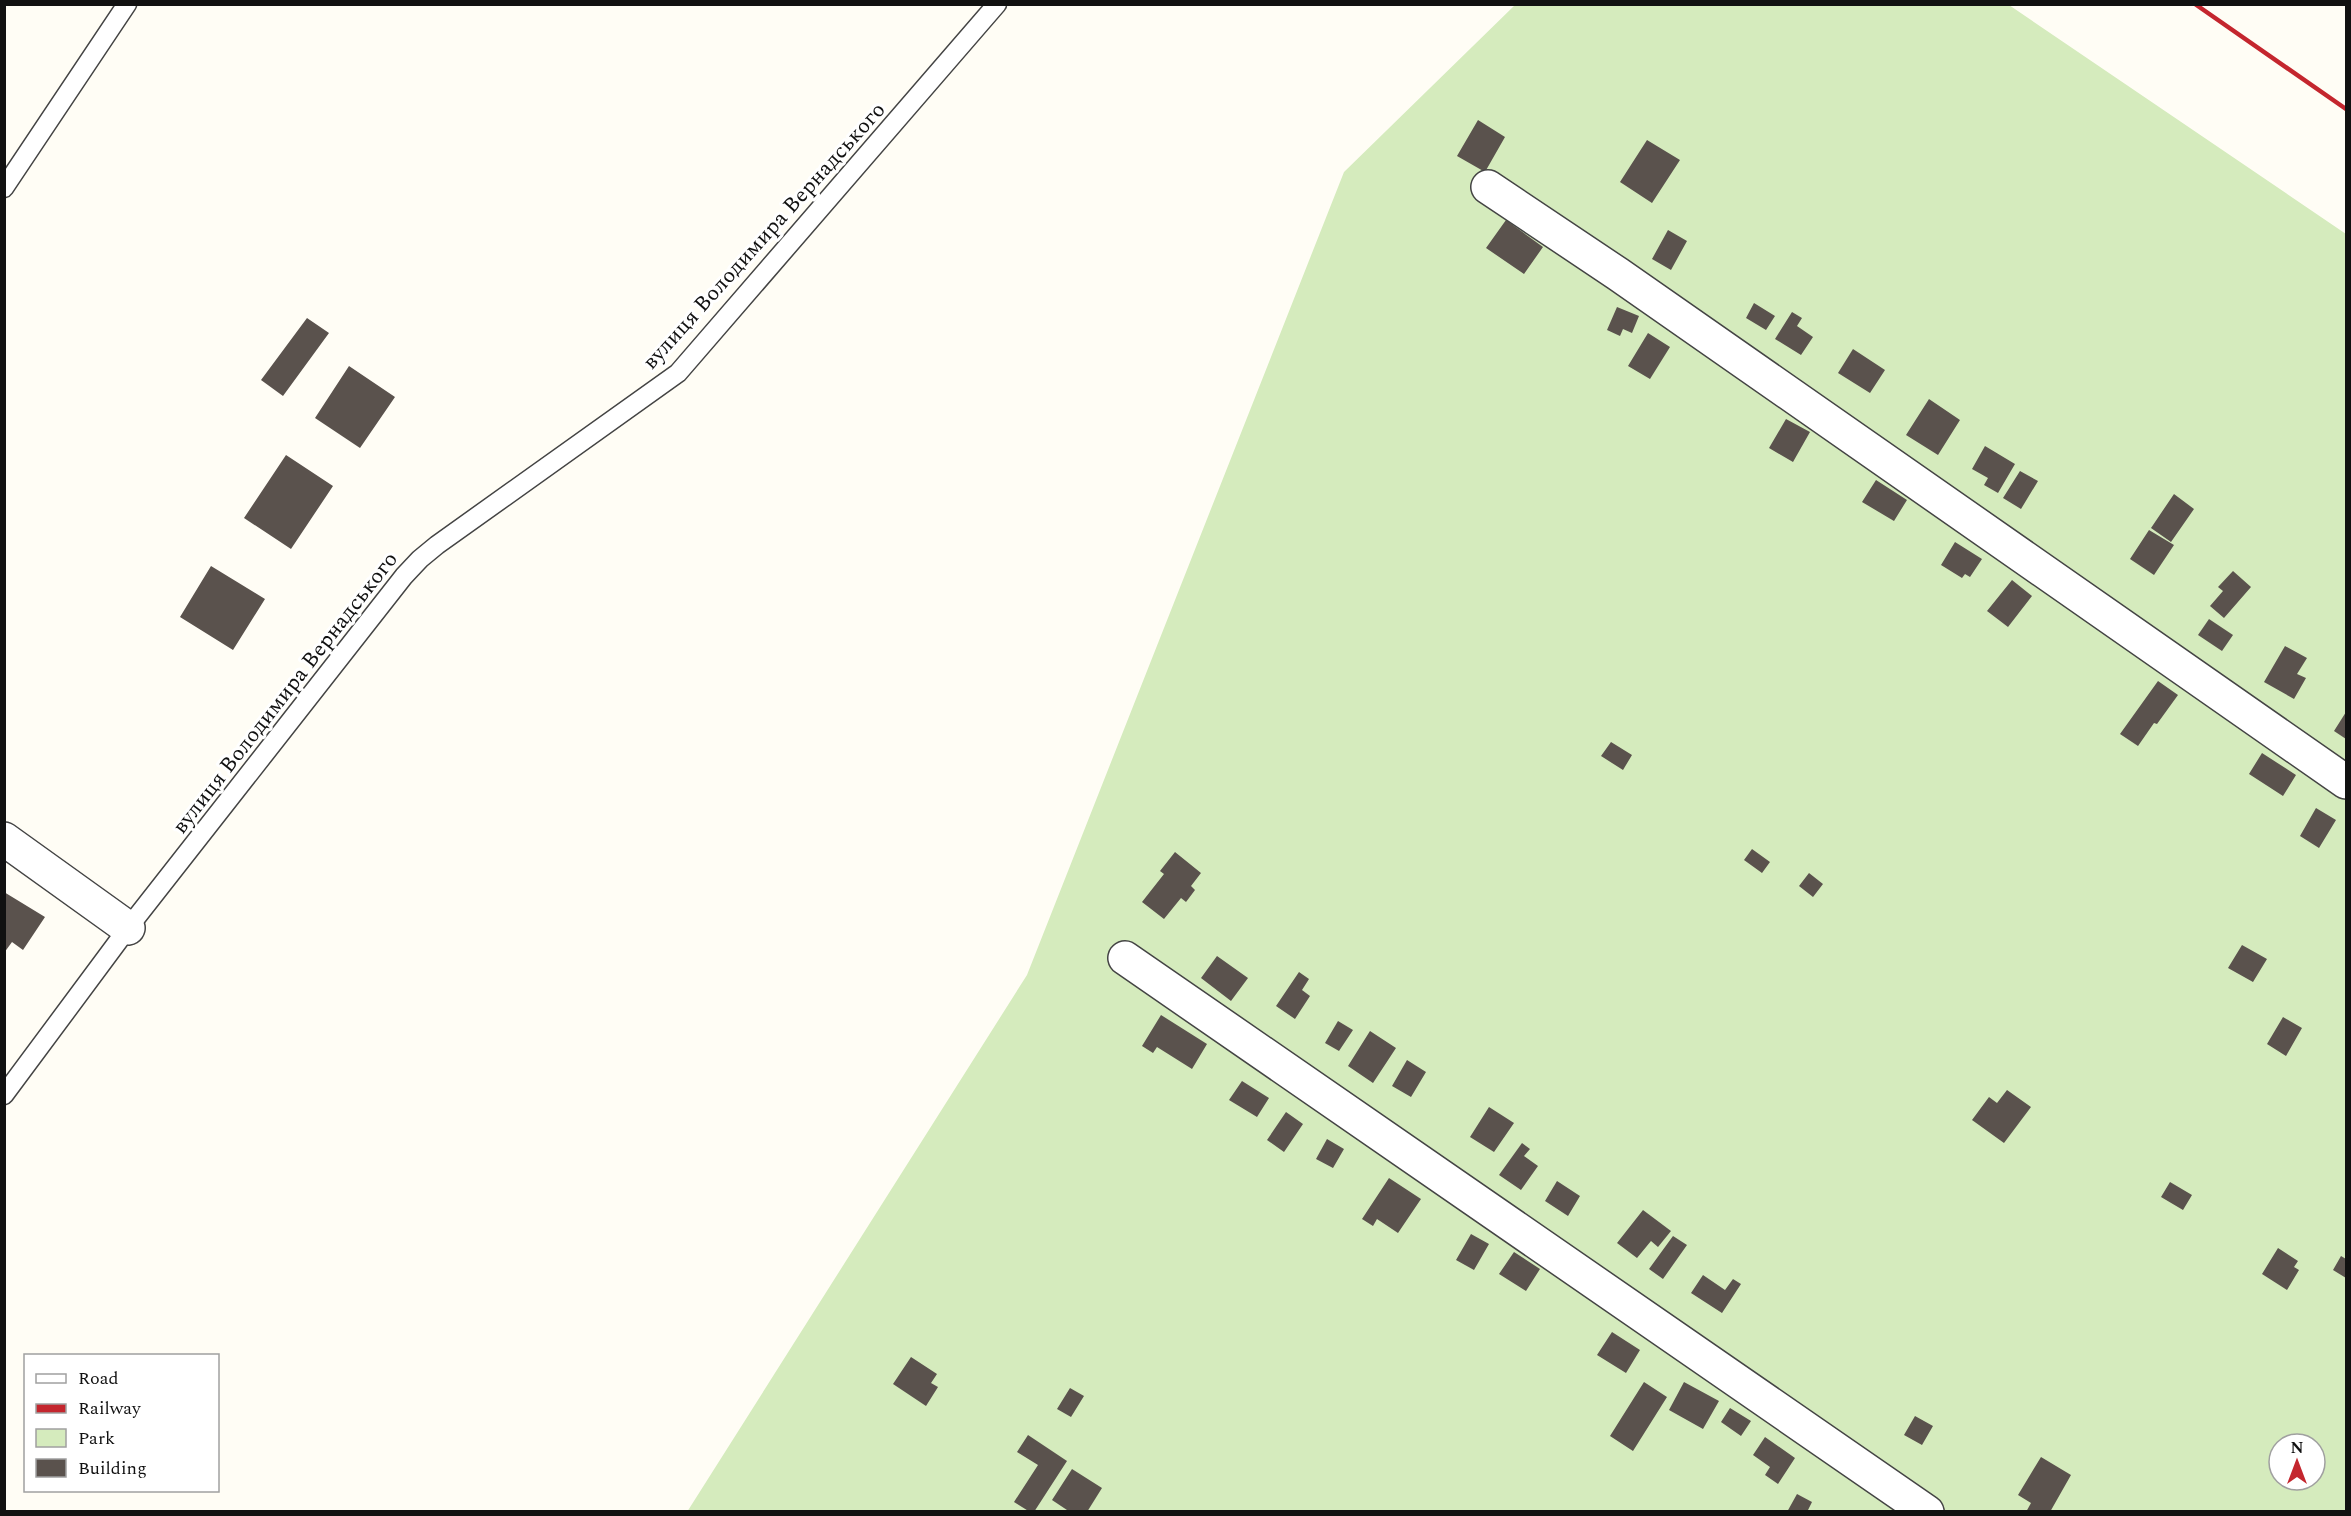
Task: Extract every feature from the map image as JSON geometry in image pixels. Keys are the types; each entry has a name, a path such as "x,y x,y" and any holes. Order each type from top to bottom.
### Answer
{"street":[{"path":"1488,187 1618,274 2346,782"},
{"path":"4,839 128,928"},
{"path":"1125,958 1927,1512"}],"lane":[{"path":"4,188 127,4"},
{"name":"вулиця Володимира Вернадського","path":"4,1095 128,928 404,576 437,545 678,373 998,4"}],"green space":[{"path":"1515,5 2009,5 2346,234 2346,1511 687,1512 1027,975 1344,172"}],"building":[{"path":"1478,120 1505,137 1485,172 1457,156"},
{"path":"1647,140 1680,160 1652,203 1620,182"},
{"path":"1506,220 1543,247 1524,274 1486,248"},
{"path":"1668,230 1687,241 1671,270 1652,259"},
{"path":"1754,303 1775,316 1766,330 1746,318"},
{"path":"1617,307 1639,316 1632,333 1623,329 1620,336 1607,330"},
{"path":"1792,312 1802,318 1797,326 1813,337 1801,355 1775,339"},
{"path":"307,318 329,333 283,396 261,380"},
{"path":"1648,333 1670,347 1650,379 1628,366"},
{"path":"1853,349 1885,370 1870,393 1838,373"},
{"path":"349,366 395,397 360,448 315,418"},
{"path":"1929,399 1960,420 1938,455 1906,435"},
{"path":"1786,419 1810,432 1793,462 1769,448"},
{"path":"1985,446 2015,464 1998,493 1984,485 1988,478 1972,469"},
{"path":"286,455 333,486 291,549 244,518"},
{"path":"2020,471 2038,481 2021,509 2003,498"},
{"path":"1876,480 1907,500 1894,521 1862,502"},
{"path":"2174,494 2194,509 2171,542 2151,528"},
{"path":"2149,530 2174,545 2154,575 2130,559"},
{"path":"1955,542 1982,559 1970,577 1965,574 1962,578 1941,565"},
{"path":"211,566 265,599 233,650 180,617"},
{"path":"2233,571 2251,587 2224,618 2210,606 2223,591 2218,587"},
{"path":"2012,580 2032,596 2008,627 1987,611"},
{"path":"2209,619 2233,635 2222,651 2198,635"},
{"path":"2285,646 2307,658 2297,674 2306,678 2294,699 2264,682"},
{"path":"2158,681 2178,695 2138,746 2120,734"},
{"path":"2346,712 2346,739 2334,731"},
{"path":"1611,742 1632,755 1623,770 1601,756"},
{"path":"2262,753 2296,775 2283,796 2249,774"},
{"path":"2316,808 2336,820 2319,848 2300,836"},
{"path":"1752,849 1770,862 1762,873 1744,860"},
{"path":"1175,852 1201,873 1191,886 1195,890 1186,902 1181,898 1164,919 1142,902 1164,874 1160,871"},
{"path":"1809,873 1823,884 1813,897 1799,886"},
{"path":"4,892 45,917 23,950 12,942 4,953"},
{"path":"2242,945 2267,959 2253,982 2228,968"},
{"path":"1217,956 1248,978 1231,1001 1201,978"},
{"path":"1299,972 1309,979 1302,990 1310,996 1295,1019 1276,1006"},
{"path":"1161,1015 1207,1044 1192,1069 1157,1047 1153,1053 1142,1046"},
{"path":"2283,1017 2302,1028 2286,1056 2267,1044"},
{"path":"1338,1021 1353,1030 1339,1051 1325,1043"},
{"path":"1370,1031 1396,1048 1373,1083 1348,1066"},
{"path":"1407,1060 1426,1072 1411,1097 1392,1086"},
{"path":"1242,1081 1269,1098 1257,1117 1229,1100"},
{"path":"2007,1090 2031,1107 2004,1143 1972,1120 1989,1097 1997,1103"},
{"path":"1489,1107 1514,1123 1494,1152 1470,1137"},
{"path":"1286,1112 1303,1124 1284,1152 1267,1140"},
{"path":"1327,1139 1344,1149 1333,1168 1316,1159"},
{"path":"1522,1143 1530,1149 1524,1156 1538,1166 1521,1190 1499,1175"},
{"path":"1389,1178 1421,1199 1398,1233 1377,1219 1373,1226 1362,1219"},
{"path":"1557,1181 1580,1196 1568,1216 1545,1201"},
{"path":"2170,1182 2192,1195 2183,1210 2161,1197"},
{"path":"1643,1210 1671,1231 1658,1247 1651,1241 1637,1258 1617,1243"},
{"path":"1471,1234 1489,1244 1474,1270 1456,1260"},
{"path":"1673,1236 1687,1245 1663,1279 1649,1269"},
{"path":"2278,1248 2298,1261 2294,1267 2299,1270 2287,1290 2262,1274"},
{"path":"1514,1252 1540,1269 1526,1291 1499,1274"},
{"path":"2341,1256 2346,1259 2346,1278 2333,1270"},
{"path":"1703,1275 1725,1290 1733,1279 1741,1284 1722,1313 1691,1293"},
{"path":"1612,1332 1640,1350 1626,1373 1597,1355"},
{"path":"911,1357 937,1374 931,1383 938,1387 926,1406 893,1384"},
{"path":"1644,1382 1667,1397 1633,1451 1610,1436"},
{"path":"1684,1382 1719,1401 1703,1429 1669,1410"},
{"path":"1070,1388 1084,1396 1071,1417 1057,1409"},
{"path":"1730,1408 1751,1421 1741,1436 1721,1422"},
{"path":"1915,1416 1933,1426 1922,1445 1904,1435"},
{"path":"1028,1435 1067,1461 1034,1512 1014,1502 1038,1465 1017,1452"},
{"path":"1765,1437 1795,1458 1778,1484 1765,1475 1770,1467 1753,1455"},
{"path":"2041,1457 2071,1475 2050,1512 2026,1512 2031,1503 2018,1495"},
{"path":"1072,1469 1102,1488 1087,1512 1070,1512 1052,1500"},
{"path":"1797,1494 1812,1502 1807,1512 1787,1512"}],"railway":[{"path":"2195,4 2346,109"}]}
